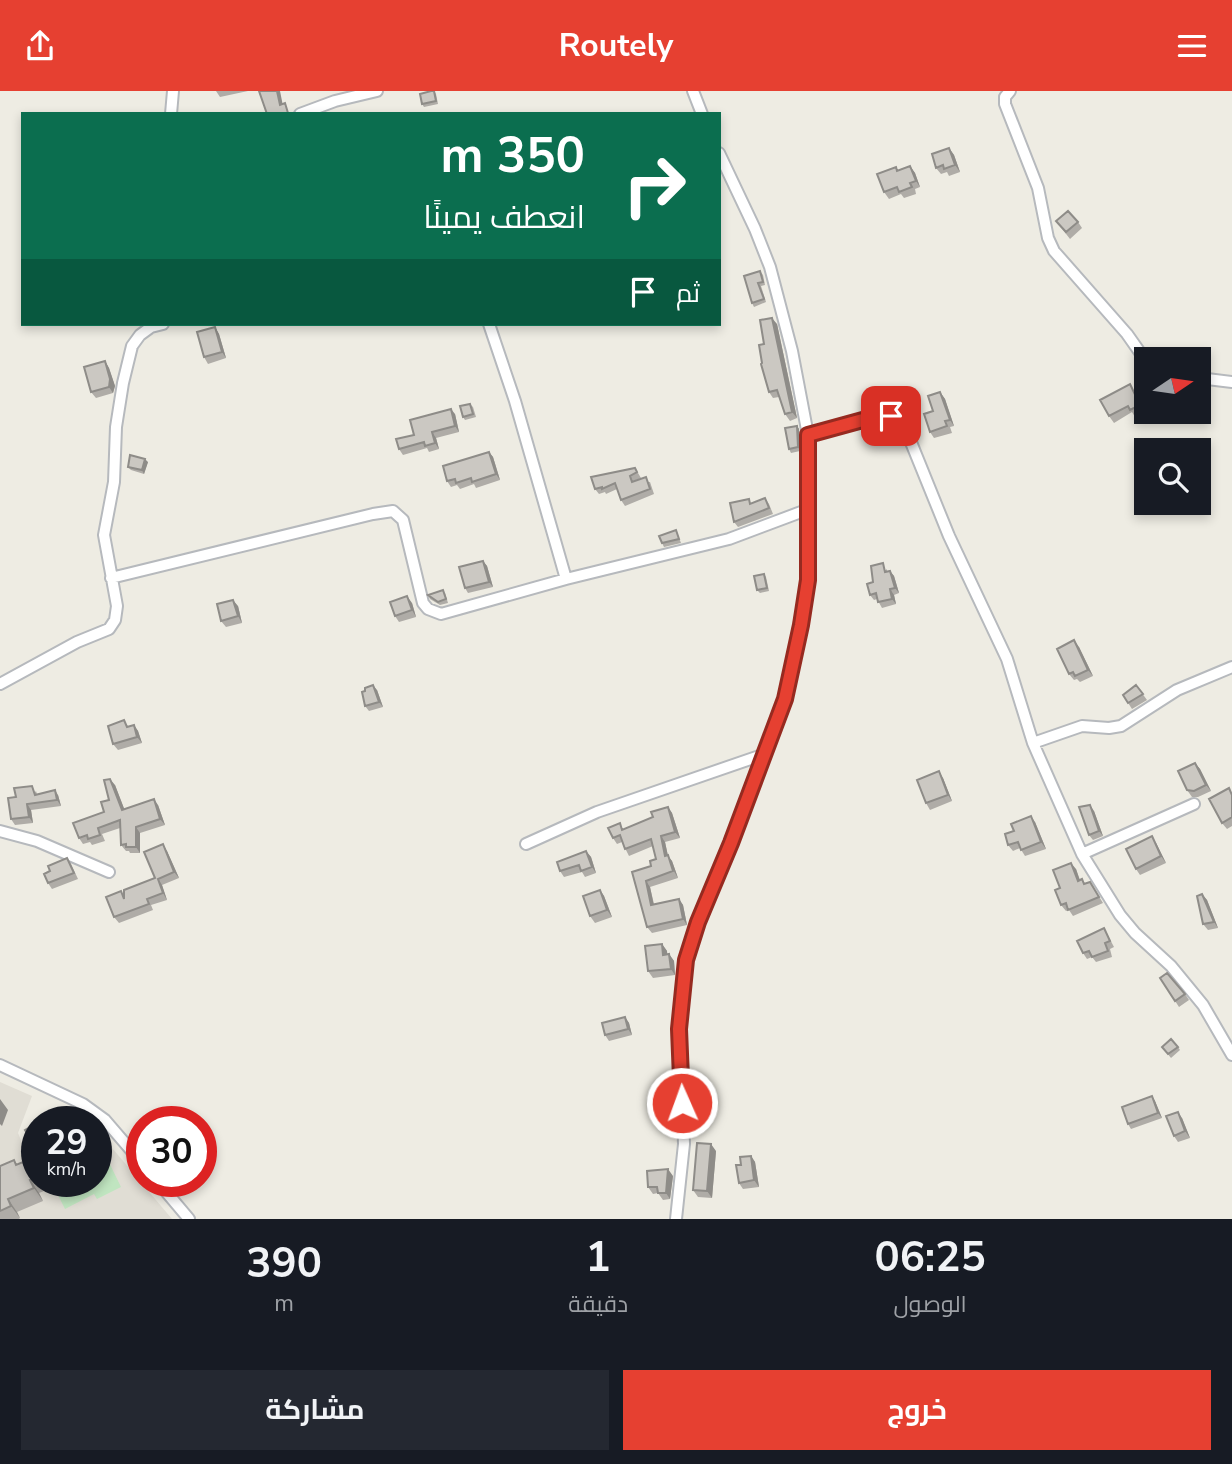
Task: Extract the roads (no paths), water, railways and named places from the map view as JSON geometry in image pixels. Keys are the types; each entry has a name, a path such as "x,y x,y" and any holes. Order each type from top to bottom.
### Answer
{"street":[{"path":"172,112 173,91"},
{"path":"305,112 335,101 377,91"},
{"path":"693,91 701,112"},
{"path":"1010,91 1005,97 1005,104 1038,188 1048,238 1072,274 1136,347"},
{"path":"676,1219 684,1144 679,1029 686,960 698,922 785,699 808,580 808,435 792,351 770,267 721,157"},
{"path":"0,684 77,642 108,629 116,620 117,606 104,535 114,482 116,427 122,383 131,346 140,335 155,326"},
{"path":"490,326 515,401 566,579"},
{"path":"1211,379 1232,382"},
{"path":"808,435 881,415 891,416 904,425 949,535 1007,659 1033,743 1082,854 1119,915 1171,966 1203,1005 1232,1055"},
{"path":"111,578 393,511 403,520 423,603 433,612 450,614 566,579 718,543 809,509"},
{"path":"1033,743 1082,726 1109,729 1121,726 1177,690 1232,667"},
{"path":"526,844 597,812 765,754"},
{"path":"1082,854 1194,804"},
{"path":"0,831 37,841 109,872"},
{"path":"0,1065 83,1104 105,1120 126,1144"},
{"path":"170,1197 189,1219"}]}
